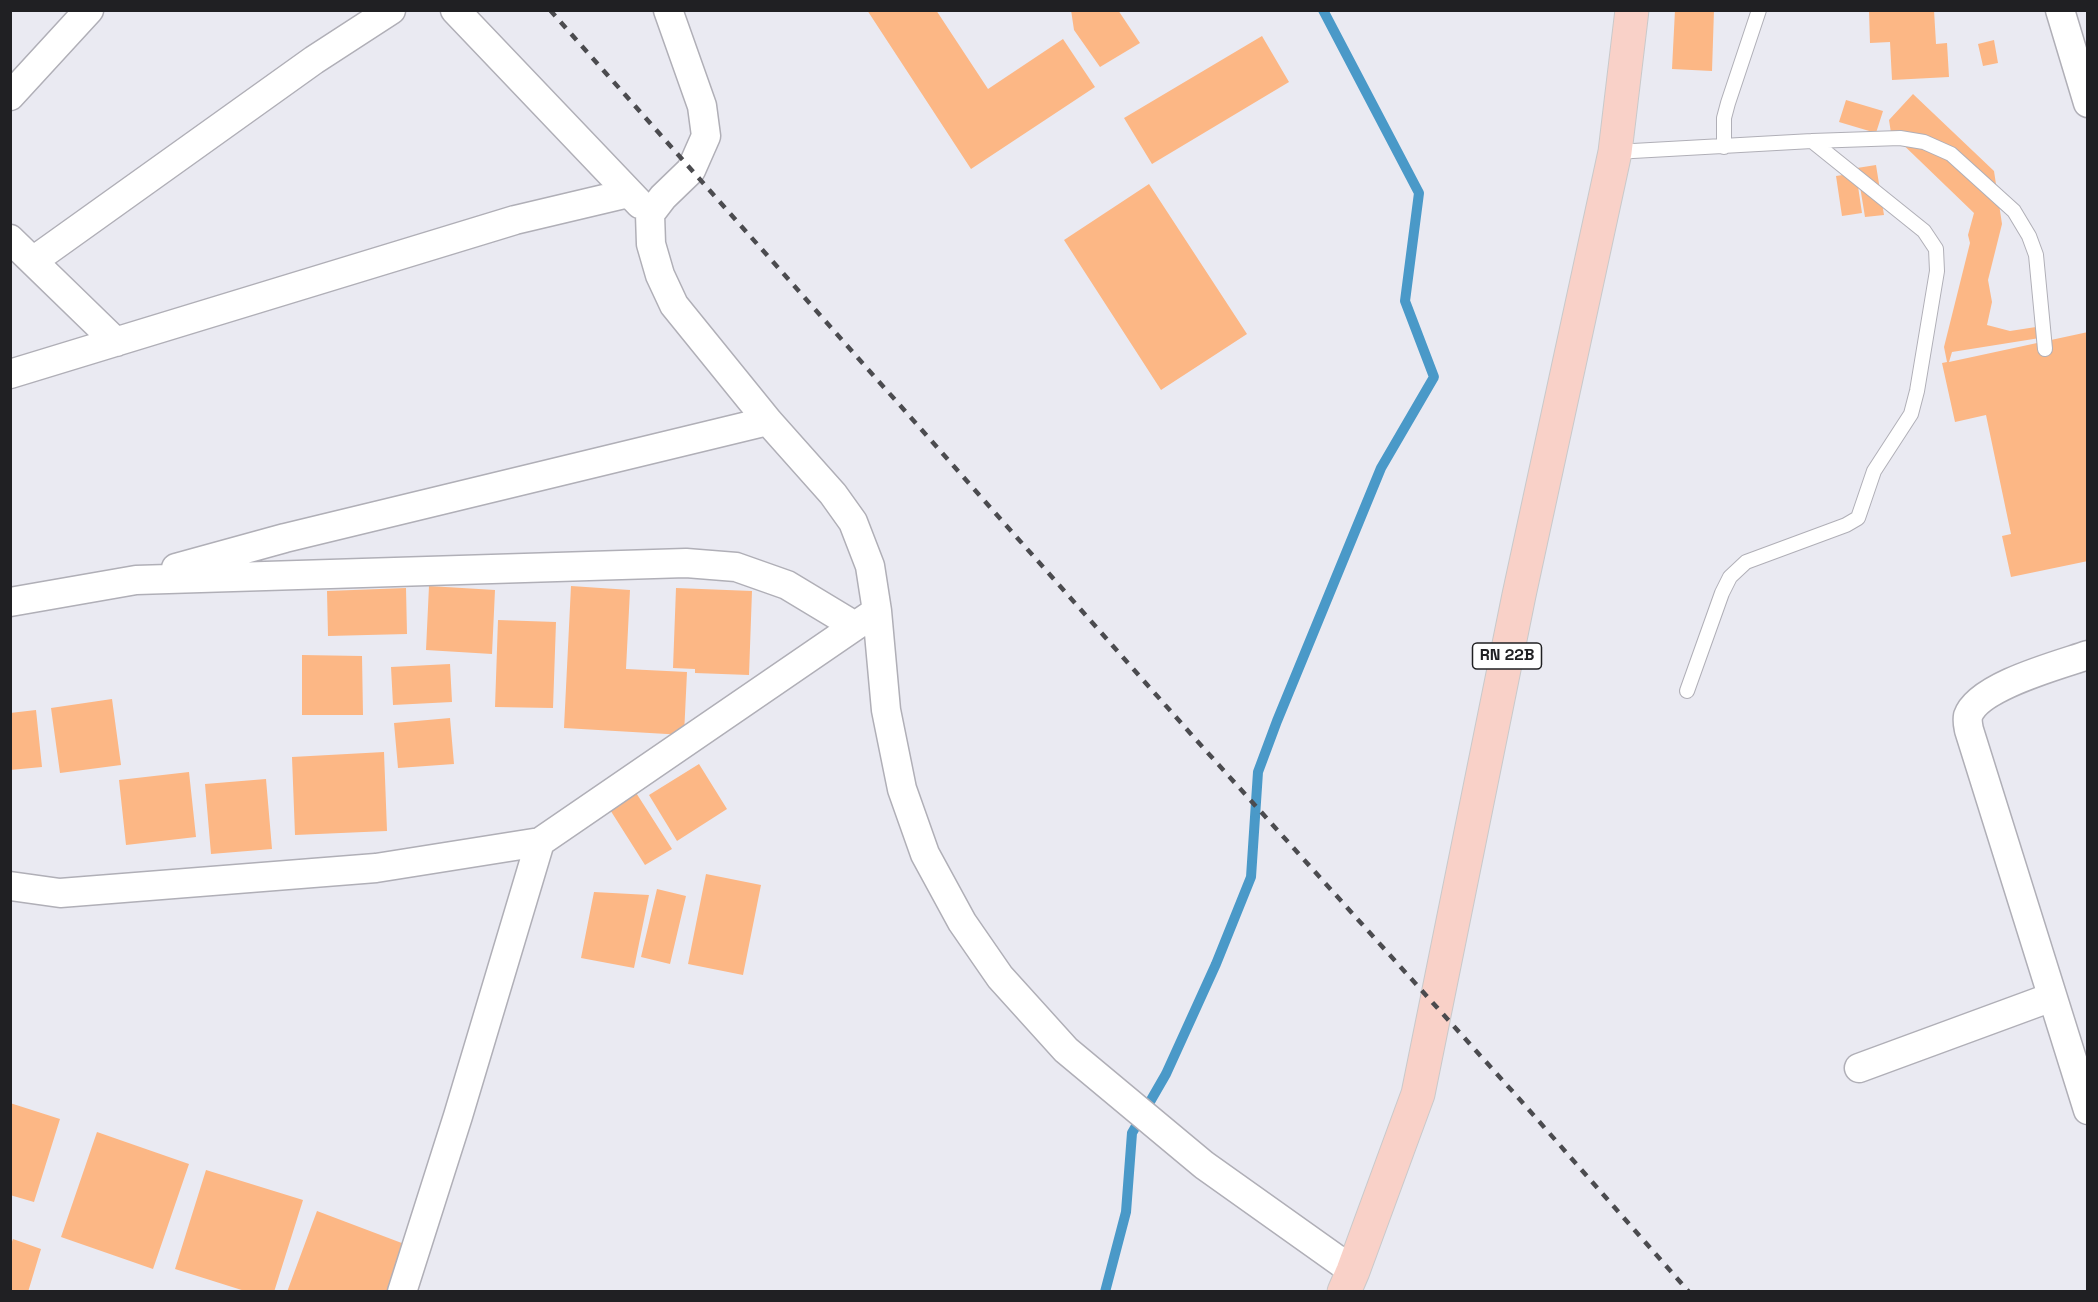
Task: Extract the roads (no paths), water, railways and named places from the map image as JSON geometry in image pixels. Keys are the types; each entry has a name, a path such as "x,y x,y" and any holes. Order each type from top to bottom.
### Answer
{"main road":[{"name":"RN 22B","path":"1348,1281 1418,1094 1519,595 1616,152 1632,10"}],"street":[{"path":"10,96 89,10"},
{"path":"33,261 314,60 391,10"},
{"path":"455,10 650,214"},
{"path":"668,10 702,106 705,136 691,170 663,197 650,214 651,244 660,275 674,305 768,421 833,494 853,522 870,566 866,618 902,789 925,854 962,922 1000,977 1066,1050 1348,1281"},
{"path":"2060,10 2088,103"},
{"path":"10,374 515,220 629,193"},
{"path":"10,239 116,342"},
{"path":"10,602 135,580 285,538 768,421"},
{"path":"135,580 686,563 736,567 787,585 866,618"},
{"path":"10,886 60,893 376,868 540,842 866,618"},
{"path":"2088,655 2003,685 1988,694 1972,709 1967,719 2088,1110"},
{"path":"402,1292 458,1116 540,842"},
{"path":"1859,1068 2052,997"}],"lane":[{"path":"1724,147 1724,118 1759,10"},
{"path":"1616,152 1900,138 1924,142 1951,154 2013,211 2029,236 2036,255 2045,349"},
{"path":"1688,691 1722,593 1730,577 1746,562 1846,525 1858,518 1874,471 1911,414 1917,391 1937,271 1936,249 1924,231 1812,141"}],"waterway":[{"path":"1105,1292 1126,1212 1132,1133 1166,1074 1216,964 1251,877 1258,772 1381,468 1434,377 1405,301 1419,193 1323,10"}],"railway":[{"path":"550,10 1689,1292"}]}
